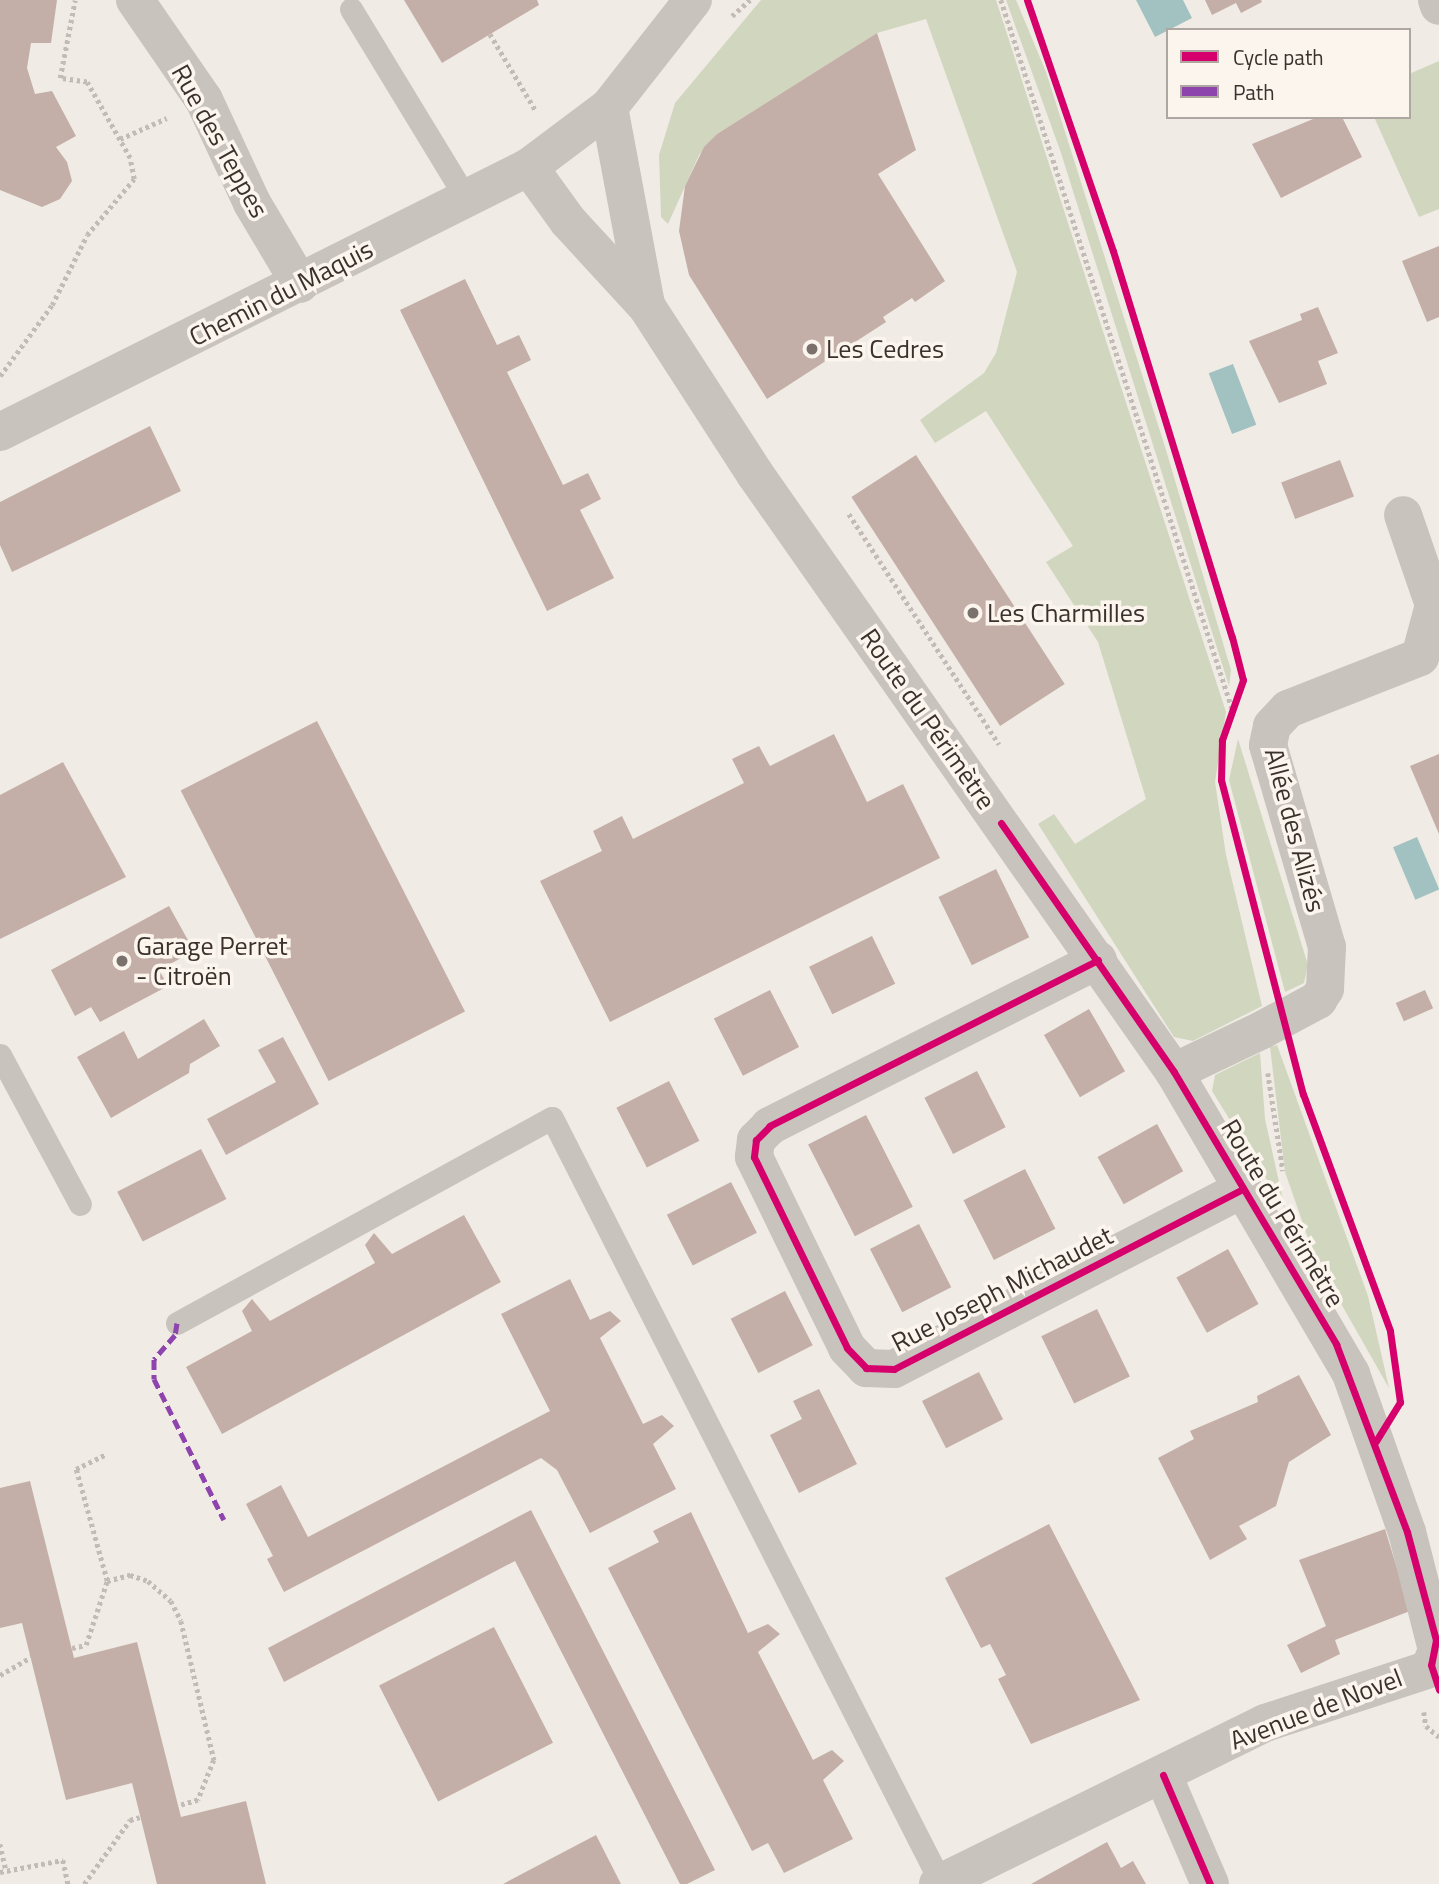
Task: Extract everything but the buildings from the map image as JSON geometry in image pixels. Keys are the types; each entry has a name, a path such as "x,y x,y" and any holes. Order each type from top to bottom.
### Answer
{"street":[{"name":"Rue des Teppes","path":"135,0 204,100 265,222 300,284"},
{"path":"544,158 609,107 693,0"},
{"path":"1437,0 1439,6"},
{"name":"Route du Périmètre","path":"609,107 647,307"},
{"name":"Route du Périmètre","path":"544,158 568,220 647,307 761,483 1174,1072 1351,1374 1407,1532 1437,1650 1435,1666"},
{"name":"Chemin du Maquis","path":"0,432 467,200 544,158"},
{"name":"Allée des Alizés","path":"1174,1072 1262,1030 1318,999 1330,964 1268,745 1272,726 1289,709 1420,657 1434,605 1403,515"},
{"name":"Rue Joseph Michaudet","path":"1098,960 770,1126 756,1140 754,1157 848,1348 866,1368 894,1369 1243,1189"},
{"name":"Avenue de Novel","path":"959,1879 1265,1723 1435,1666"},
{"path":"1163,1775 1210,1884"}],"lane":[{"path":"351,9 467,200"},
{"path":"0,1055 80,1204"},
{"path":"177,1323 552,1118 959,1879"}],"path":[{"path":"0,376 52,305 87,235 131,187 134,168 87,82 60,78 75,0"},
{"path":"1001,0 1233,711 1268,745"},
{"path":"490,34 544,158"},
{"path":"120,139 204,100"},
{"path":"849,514 1006,755"},
{"path":"1229,721 1239,690"},
{"path":"1262,1030 1272,1120 1286,1184"},
{"path":"72,1648 86,1645 107,1581 76,1469 107,1454"},
{"path":"107,1581 130,1575 148,1581 171,1601 181,1621 214,1760 198,1800 178,1806"},
{"path":"0,1675 31,1657"},
{"path":"84,1884 130,1820 140,1817"},
{"path":"0,1844 6,1871"},
{"path":"0,1872 63,1860 68,1884"}],"green space":[{"path":"761,0 996,0 1226,712 1215,782 1226,855 1262,1006 1193,1041 1174,1037 1038,824 1054,814 1075,844 1146,799 1098,642 1046,562 1073,546 986,411 935,443 920,420 984,373 996,353 1017,272 926,19 877,33 717,134 699,155 668,224 661,217 659,155 675,103"},
{"path":"1006,0 1016,0 1046,72 1166,450 1231,670 1229,686 1061,153"},
{"path":"1439,61 1439,209 1419,217 1375,119 1411,119 1411,73"},
{"path":"1238,739 1308,965 1304,983 1285,992 1229,780"},
{"path":"1277,1045 1368,1296 1389,1388 1315,1258 1285,1172 1270,1047"},
{"path":"1260,1053 1265,1119 1285,1209 1212,1091 1215,1075"}],"water":[{"path":"1136,0 1183,0 1192,18 1173,28 1166,28 1166,31 1155,37"},
{"path":"1233,364 1256,425 1232,434 1209,373"},
{"path":"1417,837 1439,890 1415,900 1393,847"}],"marked path":[{"path":"177,1323 175,1335 154,1359 154,1379 224,1520"}],"cycle path":[{"path":"1027,0 1113,251 1243,680 1222,740 1221,780 1303,1094 1390,1331 1400,1402 1376,1441"},
{"path":"1001,823 1174,1072 1336,1344 1407,1532 1436,1640 1431,1665 1439,1690"},
{"path":"1098,960 770,1126 756,1140 754,1157 847,1348 866,1368 894,1369 1243,1189"},
{"path":"1163,1775 1210,1884"}],"place":[{"name":"Les Cedres","path":"812,349"},
{"name":"Les Charmilles","path":"973,613"},
{"name":"Garage Perret - Citroën","path":"122,961"}]}
